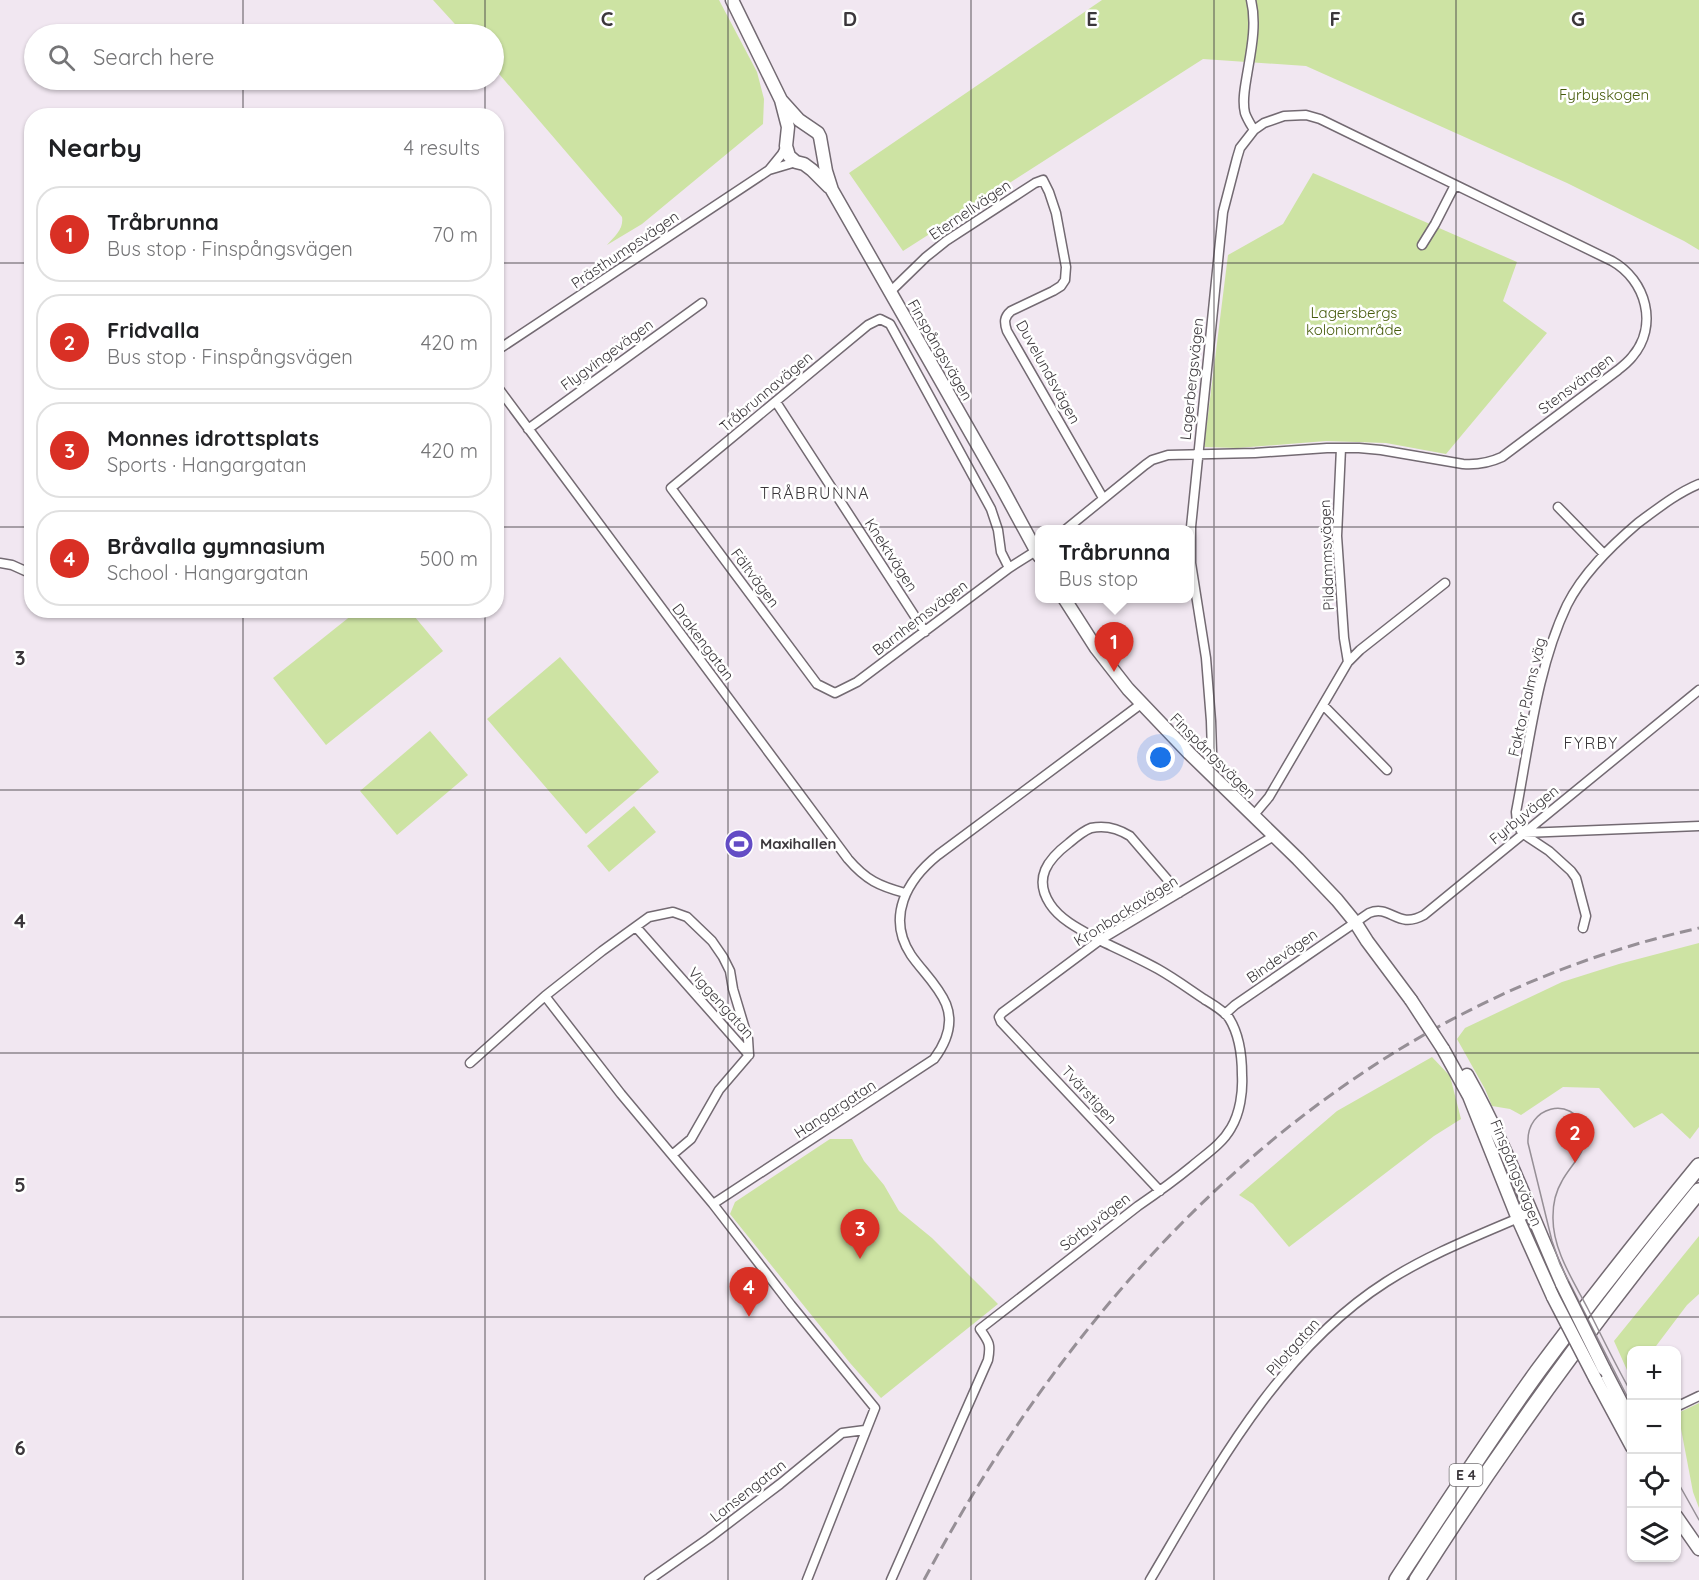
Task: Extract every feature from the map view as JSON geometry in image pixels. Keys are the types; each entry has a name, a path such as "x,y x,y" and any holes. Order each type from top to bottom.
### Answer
{"highway":[{"name":"E 4","path":"1397,1580 1459,1485 1538,1372 1632,1248 1699,1166"},
{"name":"E 4","path":"1417,1580 1472,1494 1553,1379 1642,1260 1699,1191"}],"main road":[{"name":"Finspångsvägen","path":"732,0 781,100 788,127 789,156 832,190"},
{"name":"Finspångsvägen","path":"781,100 799,120 818,133 832,190 1035,547"},
{"path":"787,142 795,130 809,128"},
{"path":"800,163 813,162 822,151"},
{"name":"Finspångsvägen","path":"1067,603 1096,648 1141,704 1316,878 1355,922 1367,941 1414,998 1485,1107 1562,1284 1627,1413"},
{"name":"Finspångsvägen","path":"1445,1046 1469,1096 1518,1219 1553,1297 1596,1380 1627,1431"},
{"path":"1681,1518 1688,1532"},
{"path":"1681,1522 1699,1550"}],"street":[{"path":"1251,0 1253,10 1251,48 1244,107 1245,114 1254,130"},
{"name":"Stensvängen","path":"1071,525 1152,460 1168,455 1341,448 1382,450 1472,465 1492,462 1502,457 1618,370 1633,357 1642,340 1647,321 1644,297 1635,279 1620,265 1327,122 1306,115 1284,116 1272,119 1254,130"},
{"name":"Lagerbergsvägen","path":"1191,525 1223,212 1240,148 1254,130"},
{"name":"Prästhumpsvägen","path":"504,346 769,170 782,154 787,142"},
{"name":"Prästhumpsvägen","path":"769,170 800,163"},
{"name":"Eternellvägen","path":"890,292 946,241 1043,180"},
{"name":"Duvelundsvägen","path":"1043,180 1056,213 1066,267 1065,280 1053,291 1011,311 1007,315 1005,325 1103,498"},
{"path":"1422,245 1455,185"},
{"name":"Flygvingevägen","path":"528,429 702,303"},
{"name":"Tråbrunnavägen","path":"671,488 868,325 880,319 890,324 991,509 998,530 1001,552 1009,568"},
{"name":"Drakengatan","path":"504,396 848,860 871,881 905,893"},
{"name":"Knektvägen","path":"776,402 925,632"},
{"name":"Pildammsvägen","path":"1341,448 1337,536 1344,638 1348,662"},
{"name":"Faktor Palms väg","path":"1522,833 1517,824 1516,812 1537,699 1550,650 1567,605 1584,578 1610,547 1648,516 1690,487 1699,484"},
{"name":"Fältvägen","path":"671,488 817,684"},
{"path":"1558,507 1604,554"},
{"name":"Barnhemsvägen","path":"817,684 835,693 857,682 1009,568 1035,554"},
{"path":"0,563 24,570"},
{"name":"Lagerbergsvägen","path":"1194,583 1208,674 1212,744 1211,759 1203,767"},
{"path":"1252,816 1269,797 1348,662 1445,583"},
{"name":"Fyrbyvägen","path":"1355,922 1369,913 1378,911 1407,920 1424,915 1699,690"},
{"name":"Hangargatan","path":"713,1204 934,1059 948,1035 950,1022 947,1005 938,989 905,944 900,923 905,893 919,871 933,858 1141,704"},
{"path":"1323,705 1387,770"},
{"path":"1522,833 1699,826"},
{"path":"1179,893 1130,836 1108,827 1084,831 1052,858 1046,866 1043,885 1045,895 1068,922 1158,969 1225,1014"},
{"path":"1522,833 1549,851 1576,878 1586,916 1583,928"},
{"name":"Kronbackavägen","path":"999,1017 1100,940 1274,836"},
{"path":"470,1063 545,996 602,951 650,917 673,912 687,917 712,941 730,971 748,1039 749,1054"},
{"name":"Bindevägen","path":"1225,1014 1355,922"},
{"name":"Viggengatan","path":"636,927 749,1054 719,1090 691,1139 672,1155"},
{"path":"545,996 621,1094 713,1204 875,1408 807,1580"},
{"name":"Sörbyvägen","path":"891,1580 988,1360 989,1341 980,1329 1160,1191 1216,1146 1232,1127 1242,1090 1242,1067 1234,1028 1225,1014"},
{"name":"Tvärstigen","path":"999,1017 1001,1022 1160,1191"},
{"name":"Pilotgatan","path":"1150,1580 1217,1467 1244,1428 1279,1381 1324,1331 1369,1293 1405,1270 1530,1213"},
{"path":"1681,1405 1699,1396"},
{"name":"Lansengatan","path":"649,1580 754,1504 842,1433 865,1430"}],"green space":[{"path":"433,0 719,0 757,72 764,99 763,124 642,224 607,245 620,229 622,217 504,80 504,24 455,24"},
{"name":"Fyrbyskogen","path":"1102,0 1699,0 1699,250 1567,183 1306,66 1203,59 903,251 849,173"},
{"name":"Lagersbergs koloniområde","path":"1313,173 1517,262 1503,301 1547,333 1446,454 1386,443 1326,441 1237,448 1204,447 1228,255 1283,224"},
{"path":"348,618 416,618 443,651 326,745 273,678"},
{"path":"560,657 659,772 586,834 487,719"},
{"path":"430,731 468,775 397,835 360,791"},
{"path":"634,806 656,832 609,872 587,846"},
{"path":"1699,943 1699,1127 1690,1139 1662,1113 1634,1128 1599,1088 1563,1087 1521,1115 1510,1109 1492,1106 1457,1039 1465,1028 1562,982"},
{"path":"1432,1057 1450,1076 1461,1119 1434,1136 1289,1247 1253,1204 1239,1195 1337,1111"},
{"path":"830,1139 852,1139 864,1161 884,1185 899,1211 932,1238 998,1304 881,1398 730,1214 735,1202"},
{"path":"1699,1236 1699,1294 1687,1305 1656,1346 1627,1346 1627,1370 1614,1341"},
{"path":"1699,1403 1699,1508 1693,1492 1681,1429 1681,1412"}],"tram line":[{"path":"1627,1385 1570,1276 1556,1240 1553,1216 1555,1198 1562,1181 1582,1150 1585,1136 1584,1128 1570,1111 1560,1108 1551,1109 1534,1120 1529,1130 1528,1143 1552,1241 1560,1264 1627,1396"},
{"path":"1681,1488 1699,1520"}],"railway":[{"path":"924,1580 990,1466 1065,1358 1149,1258 1241,1167 1342,1087 1452,1019 1571,966 1699,928"}],"place":[{"name":"Tråbrunna","path":"1114,672"},
{"name":"Maxihallen","path":"739,844"},
{"name":"Fridvalla","path":"1575,1163"},
{"name":"Monnes idrottsplats","path":"860,1259"},
{"name":"Bråvalla gymnasium","path":"749,1317"}],"district":[{"name":"TRÅBRUNNA","path":"815,493"},
{"name":"FYRBY","path":"1591,743"}]}
